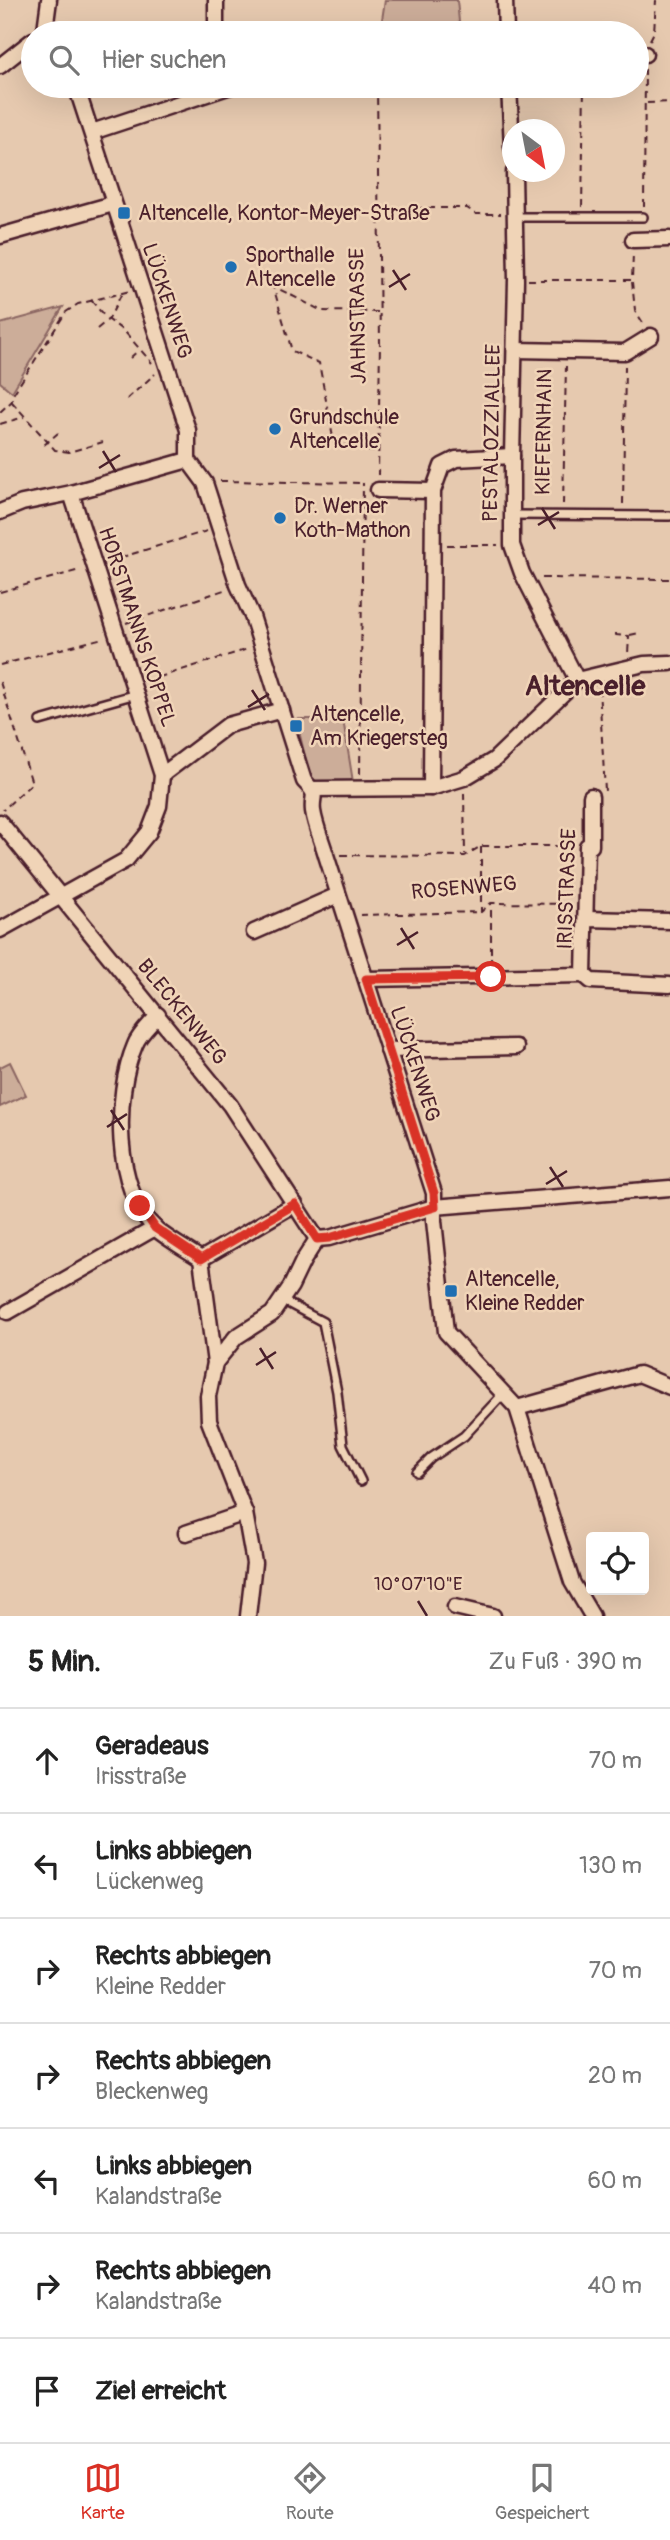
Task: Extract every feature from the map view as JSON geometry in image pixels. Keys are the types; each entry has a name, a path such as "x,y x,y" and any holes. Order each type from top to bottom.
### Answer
{"street":[{"path":"45,21 49,0"},
{"path":"216,0 216,21"},
{"path":"505,0 506,21"},
{"path":"0,66 21,50"},
{"name":"LÜCKENWEG","path":"80,98 188,430 188,460 205,483 238,585 252,616 304,781 312,789 315,800 312,809 434,1193 434,1221 446,1332 517,1408"},
{"path":"92,132 188,98"},
{"path":"510,98 511,119"},
{"name":"PESTALOZZIALLEE","path":"514,182 516,280 512,545 525,578 577,680"},
{"path":"0,236 113,204"},
{"path":"634,240 670,239"},
{"path":"625,352 651,336"},
{"name":"KIEFERNHAIN","path":"515,349 625,352"},
{"path":"431,788 433,491 442,466 456,459 512,456"},
{"path":"0,512 22,503 71,493 188,460"},
{"path":"378,491 433,491"},
{"name":"HORSTMANNS KOPPEL","path":"0,930 126,860 149,831 159,806 162,775 71,493"},
{"path":"312,789 431,788 464,778 494,760 577,680 670,663"},
{"name":"HORSTMANNS KOPPEL","path":"162,775 228,725 282,710"},
{"name":"IRISSTRASSE","path":"366,979 584,975 591,796"},
{"name":"BLECKENWEG","path":"0,822 230,1105 317,1239"},
{"path":"254,932 338,895"},
{"path":"587,912 670,921"},
{"path":"584,975 591,981 670,985"},
{"path":"158,1015 136,1041 125,1071 120,1134 130,1185 140,1206 155,1228 201,1259 215,1363 208,1396 209,1421 245,1513 254,1563 248,1616"},
{"path":"388,1050 516,1047"},
{"path":"215,1363 236,1337 272,1314 317,1239 329,1238 435,1207 670,1188"},
{"path":"201,1259 295,1204"},
{"path":"8,1312 155,1228"},
{"path":"593,1616 572,1582 517,1408 639,1374 670,1387"},
{"path":"186,1533 245,1513"},
{"path":"455,1607 493,1616"}],"lane":[{"path":"516,217 643,217"},
{"name":"KIEFERNHAIN","path":"511,515 670,516"},
{"path":"40,721 135,690"},
{"path":"282,1300 323,1322 344,1445 361,1481"},
{"path":"417,1472 431,1458 464,1436 503,1394"}],"path":[{"path":"649,40 654,32 656,0"},
{"name":"JAHNSTRASSE","path":"377,98 378,491"},
{"path":"582,218 584,98"},
{"path":"643,217 645,98"},
{"path":"646,103 670,102"},
{"path":"378,208 467,208 476,214 507,214 516,217"},
{"path":"634,240 632,280 635,310 651,336"},
{"path":"516,280 632,280"},
{"path":"377,452 334,443 319,363 292,351 274,286 322,311 379,312"},
{"path":"0,412 12,401 16,389 47,344 57,322 66,312 78,304 141,288"},
{"path":"97,329 108,319 123,292"},
{"path":"91,300 108,319 125,332 158,371 127,399"},
{"path":"130,358 140,349"},
{"name":"KIEFERNHAIN","path":"563,515 566,351"},
{"path":"623,516 625,352"},
{"path":"12,401 55,450 69,452 103,442"},
{"path":"3,430 1,424 25,416"},
{"path":"44,446 58,433"},
{"path":"205,483 363,482 378,491"},
{"path":"360,789 363,482"},
{"path":"0,592 219,527"},
{"path":"432,545 512,545"},
{"path":"525,578 670,579"},
{"path":"0,665 116,630 238,585"},
{"path":"616,633 629,636 639,633"},
{"path":"629,636 627,652 631,668"},
{"path":"135,690 260,645"},
{"path":"591,796 605,790 598,675"},
{"path":"0,682 32,783 0,813"},
{"path":"464,778 465,856"},
{"path":"481,846 481,912"},
{"path":"326,855 465,856 481,846 558,846"},
{"path":"491,903 491,977"},
{"name":"ROSENWEG","path":"345,915 481,912 491,903 587,912"}],"shaded area":[{"path":"385,0 457,0 459,21 382,21"},
{"path":"63,307 12,392 0,382 0,324"},
{"path":"296,719 343,719 353,782 311,781"},
{"path":"10,1062 26,1095 0,1107 0,1067"}],"place":[{"name":"Altencelle, Kontor-Meyer-Straße","path":"124,213"},
{"name":"Sporthalle Altencelle","path":"231,267"},
{"name":"Grundschule Altencelle","path":"275,429"},
{"name":"Dr. Werner Koth-Mathon","path":"280,518"},
{"name":"Altencelle, Am Kriegersteg","path":"296,726"},
{"name":"Altencelle, Kleine Redder","path":"451,1291"}],"district":[{"name":"Altencelle","path":"585,686"}],"route":[{"path":"140,1206 155,1228 201,1259 295,1204 317,1239 329,1238 435,1207 434,1193 366,979 491,977"}]}
